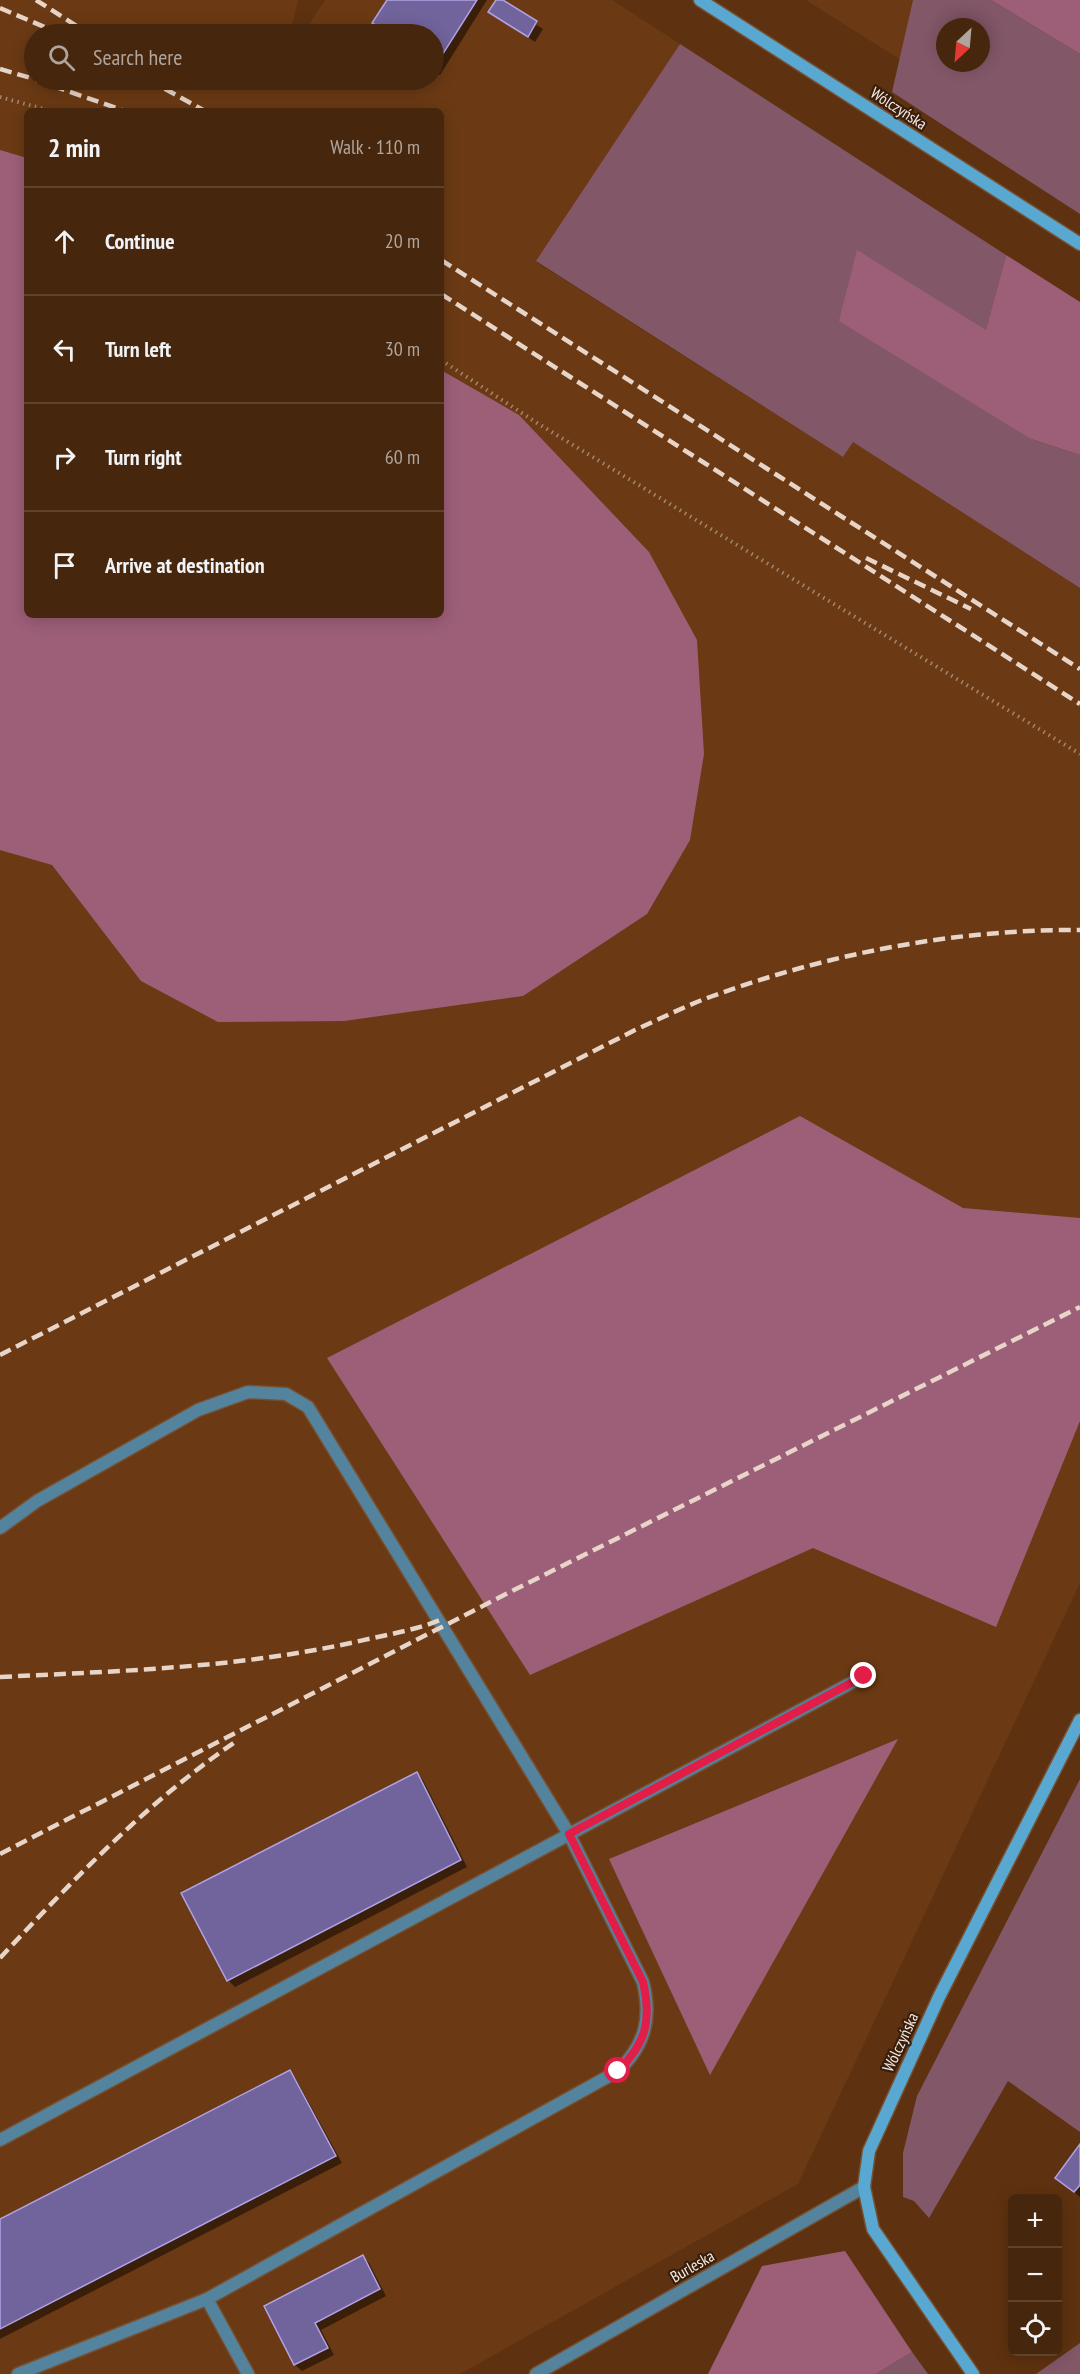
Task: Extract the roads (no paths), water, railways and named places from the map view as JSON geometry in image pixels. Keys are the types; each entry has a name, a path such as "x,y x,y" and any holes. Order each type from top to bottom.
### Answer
{"street":[{"name":"Wólczyńska","path":"700,0 1080,244"},
{"name":"Wólczyńska","path":"973,2374 873,2229 864,2187 868,2151 921,2037 1080,1720"}],"lane":[{"path":"0,1528 37,1500 198,1410 248,1392 286,1394 308,1407 569,1834 643,1982 647,1999 647,2023 642,2041 633,2057 618,2071 207,2299 18,2374"},
{"path":"0,2140 864,1676"},
{"name":"Burleska","path":"536,2374 864,2187"},
{"path":"207,2299 248,2374"}],"railway":[{"path":"36,0 73,24"},
{"path":"0,8 38,24"},
{"path":"0,69 24,76"},
{"path":"65,90 116,108"},
{"path":"167,90 200,108"},
{"path":"444,262 1080,669"},
{"path":"444,296 1080,704"},
{"path":"866,558 971,609"},
{"path":"0,1355 635,1030 701,1001 800,968 892,947 986,934 1080,930"},
{"path":"0,1854 504,1595 1080,1307"},
{"path":"0,1677 178,1667 267,1658 355,1642 409,1630 440,1620"},
{"path":"0,1958 113,1842 173,1789 238,1740"}]}
